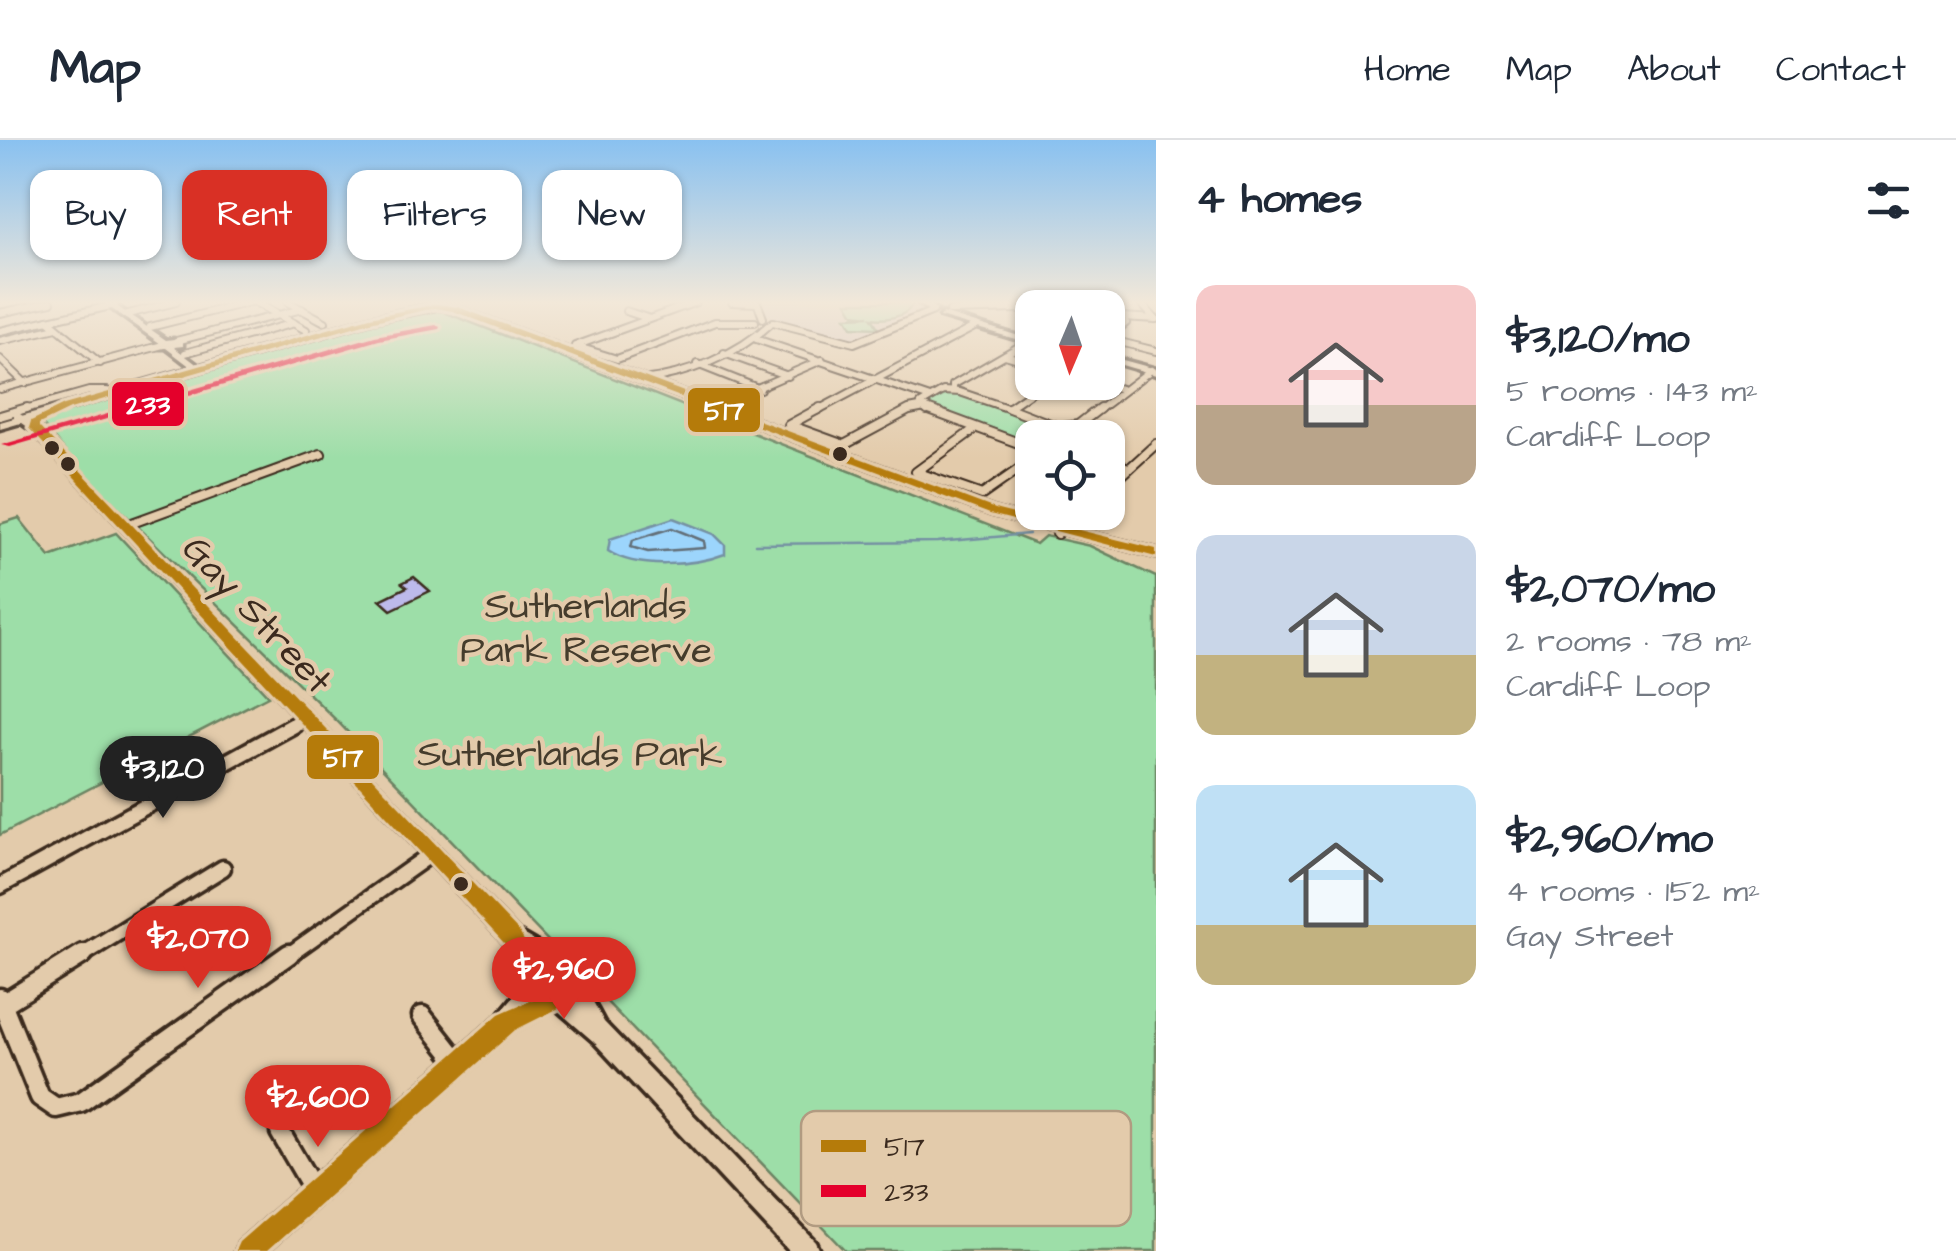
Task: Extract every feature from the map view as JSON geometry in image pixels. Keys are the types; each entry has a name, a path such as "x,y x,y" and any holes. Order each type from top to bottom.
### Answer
{"main road":[{"path":"0,421 27,420 67,407 178,354"},
{"path":"27,420 107,390 160,376 180,354"},
{"path":"573,354 994,512 1156,555"},
{"path":"1125,365 1153,372"},
{"path":"616,370 642,380 666,383 701,402"},
{"name":"Gay Street","path":"27,420 512,938 549,985 602,1034 807,1251"},
{"path":"248,1251 549,985"}],"street":[{"path":"89,354 100,363"},
{"path":"0,389 134,354"},
{"path":"600,354 617,359 631,354"},
{"path":"666,383 720,354"},
{"path":"729,354 788,376"},
{"path":"806,354 930,398"},
{"path":"921,354 795,419 790,426 836,445 847,445 909,410 922,408 1015,442"},
{"path":"953,390 954,385 1005,355 1015,358"},
{"path":"0,359 25,383"},
{"path":"727,401 822,360"},
{"path":"696,364 760,389"},
{"path":"1125,389 1153,372"},
{"path":"0,421 94,390 107,390"},
{"path":"922,408 921,404 930,398 953,390 1043,420"},
{"path":"1008,408 1020,400"},
{"path":"1085,420 1111,400"},
{"path":"976,428 916,472 968,494 984,495 1015,472"},
{"path":"1127,470 1156,444"},
{"path":"124,526 321,454"},
{"path":"0,886 305,719"},
{"path":"223,868 1,1001 40,1097 56,1108 81,1102 430,854"},
{"path":"422,1016 460,1064"},
{"path":"280,1132 315,1192"}],"green space":[{"name":"Sutherlands Park Reserve","path":"267,354 551,354 1036,544 1045,536 1090,546 1156,577 1156,1251 846,1251 822,1226 1131,1226 1131,1111 801,1111 801,1204 337,721 86,476 42,424 64,413"},
{"path":"951,392 1041,420 1015,420 1015,440 924,405"},
{"path":"19,518 50,557 116,533 268,696 0,835 0,524"}],"water":[{"path":"673,518 714,534 725,545 725,554 665,564 634,561 608,551 610,539"}],"building":[{"path":"414,577 430,591 391,610 380,600 407,587 402,583"}],"waterway":[{"path":"755,544 937,542 1029,534"}],"transit line":[{"name":"517","path":"252,354 67,407 34,423 34,428 512,938 534,975"},
{"name":"233","path":"6,445 323,354"},
{"name":"517","path":"574,354 994,512 1156,553"},
{"name":"517","path":"248,1251 507,1022 556,999"}],"park label":[{"name":"Sutherlands Park","path":"570,753"}]}
